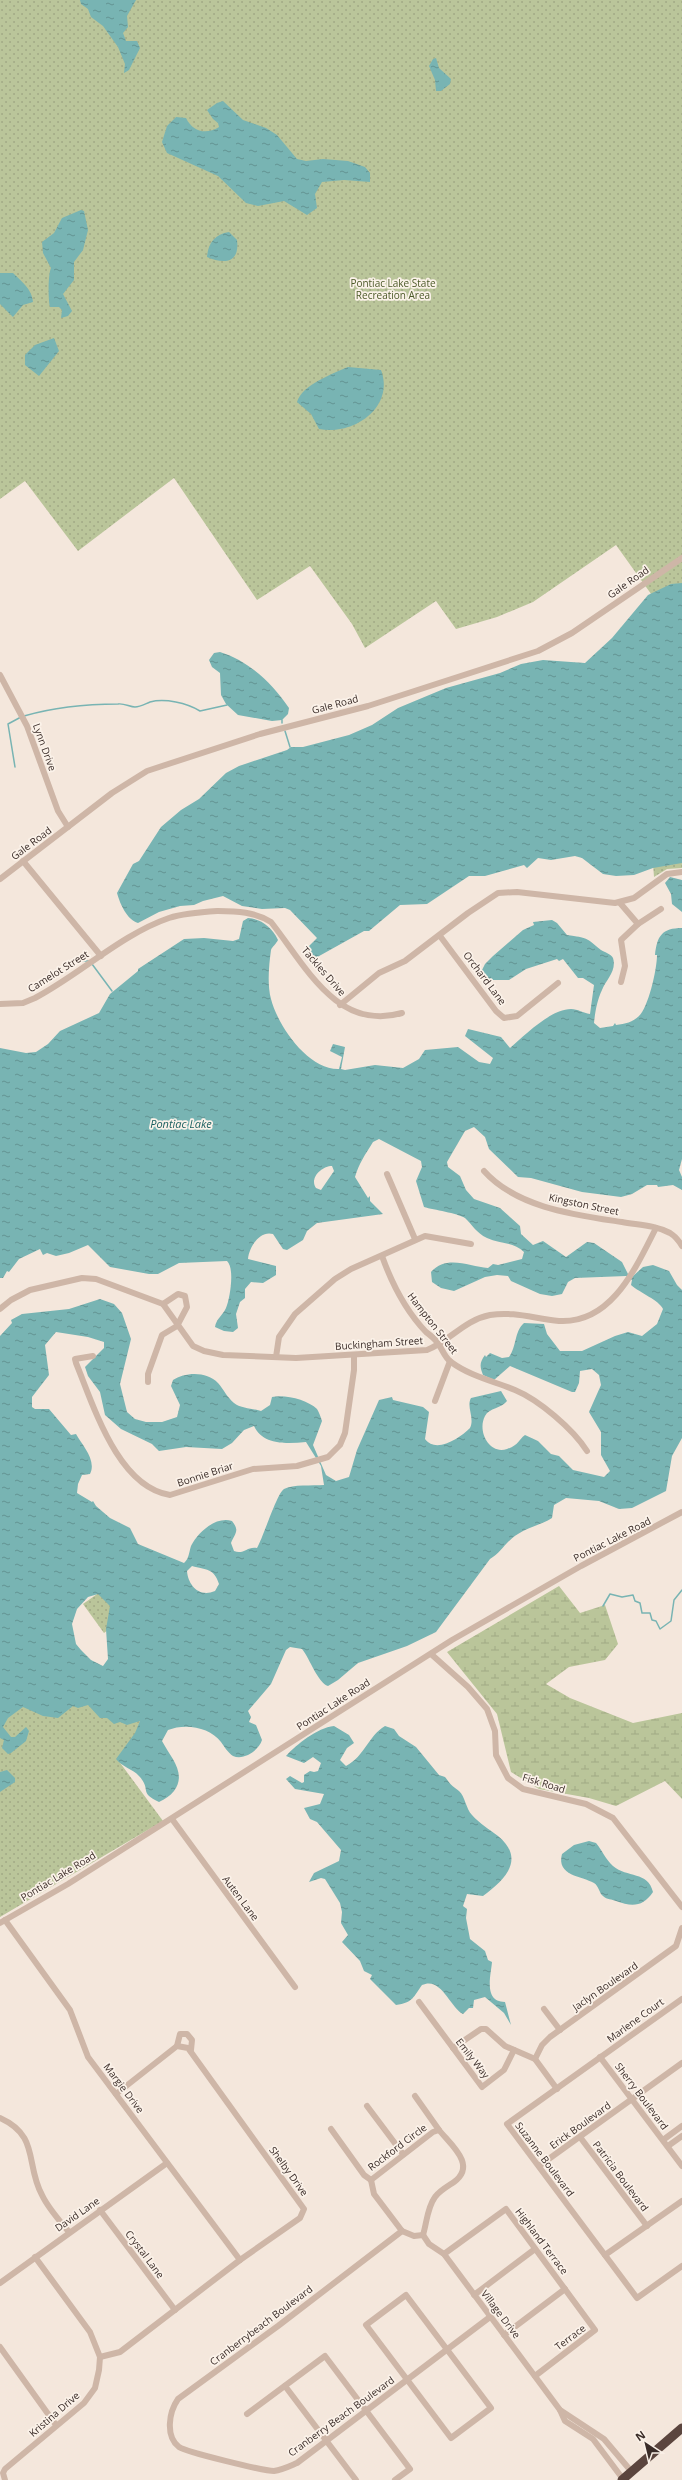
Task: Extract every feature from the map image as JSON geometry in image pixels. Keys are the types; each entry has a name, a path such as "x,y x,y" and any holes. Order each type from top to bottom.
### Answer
{"highway":[{"path":"622,2479 682,2428"}],"street":[{"name":"Gale Road","path":"0,879 135,776 147,770 260,734 368,706 538,651 572,633 682,558"},
{"name":"Lynn Drive","path":"0,675 27,726 58,811 68,827"},
{"path":"23,862 101,956"},
{"name":"Tackles Drive","path":"101,956 169,918 200,912 225,911 259,914 271,922 326,992 340,1005 379,973 405,961 440,936 468,913 498,893 517,892 578,900 620,903 634,898 667,874 682,872"},
{"path":"620,903 638,924"},
{"path":"621,982 625,966 622,940 638,924 661,909"},
{"name":"Orchard Lane","path":"440,936 496,1011 504,1018 517,1016 558,983"},
{"name":"Camelot Street","path":"0,1004 23,1003 35,998 101,956"},
{"path":"340,1005 354,1013 373,1016 385,1017 402,1014"},
{"name":"Kingston Street","path":"484,1171 508,1190 546,1207 656,1228 670,1233 682,1246"},
{"path":"388,1174 415,1239"},
{"name":"Buckingham Street","path":"162,1304 168,1309 177,1326 193,1346 204,1351 223,1355 276,1357 354,1356 413,1351 440,1345 460,1328 487,1316 519,1314 560,1321 586,1317 607,1304 626,1282 656,1228"},
{"path":"276,1357 276,1347 285,1326 306,1303 351,1268 382,1256 415,1239 425,1236 471,1244"},
{"name":"Hampton Street","path":"382,1256 394,1288 402,1301 427,1333 440,1345 450,1361 476,1376 516,1390 539,1404 556,1418 587,1450"},
{"path":"0,1309 11,1300 30,1290 82,1278 96,1279 162,1304 178,1294 184,1296 187,1307 177,1326 167,1330 160,1340 148,1374 148,1382"},
{"name":"Bonnie Briar","path":"93,1356 76,1359 76,1363 105,1430 129,1471 148,1489 170,1496 254,1469 297,1466 319,1460 335,1452 345,1433 354,1370 354,1356"},
{"path":"435,1401 450,1361"},
{"name":"Pontiac Lake Road","path":"2,1922 172,1819 431,1654 581,1566 682,1512"},
{"name":"Fisk Road","path":"431,1654 468,1687 487,1709 495,1731 496,1755 508,1778 523,1789 586,1804 613,1818 682,1907"},
{"name":"Auten Lane","path":"172,1819 295,1987"},
{"name":"Margie Drive","path":"2,1922 70,2010 86,2052 240,2260"},
{"name":"Jaclyn Boulevard","path":"535,2059 542,2045 560,2030 676,1946 682,1928"},
{"name":"Marlene Court","path":"600,2057 682,1999"},
{"name":"Emily Way","path":"419,2002 482,2087 504,2070 514,2050"},
{"path":"544,2009 560,2030"},
{"path":"453,2048 481,2029 486,2029 505,2046 535,2059 557,2089"},
{"path":"116,2094 177,2046 180,2034 187,2034 192,2040 190,2050 177,2046"},
{"name":"Shelby Drive","path":"100,2357 120,2352 240,2260 300,2218 304,2209 190,2050"},
{"name":"Suzanne Boulevard","path":"600,2057 507,2124 637,2298 682,2266"},
{"name":"Sherry Boulevard","path":"600,2057 682,2166"},
{"path":"632,2099 682,2063"},
{"path":"415,2096 438,2130"},
{"name":"Erick Boulevard","path":"538,2166 632,2099"},
{"path":"367,2106 403,2154"},
{"path":"0,2118 9,2122 24,2135 29,2147 41,2194 69,2232"},
{"path":"663,2140 682,2126"},
{"path":"331,2129 364,2175 371,2180"},
{"name":"Rockford Circle","path":"402,2231 374,2194 371,2180 403,2154 438,2130 464,2161 465,2169 462,2177 436,2195 429,2206 423,2235"},
{"path":"668,2146 682,2136"},
{"name":"Patricia Boulevard","path":"580,2137 647,2226"},
{"name":"David Lane","path":"0,2282 36,2258 69,2232 168,2163"},
{"path":"605,2255 682,2201"},
{"name":"Highland Terrace","path":"444,2254 506,2209 565,2289"},
{"name":"Crystal Lane","path":"100,2210 175,2310"},
{"path":"402,2231 414,2236 423,2235"},
{"name":"Cranberrybeach Boulevard","path":"184,2450 172,2436 171,2416 178,2399 278,2326 402,2231"},
{"name":"Village Drive","path":"423,2235 429,2244 444,2254 560,2410 565,2421 593,2439 622,2479"},
{"path":"474,2295 535,2249"},
{"path":"36,2258 90,2332 100,2357"},
{"path":"504,2335 565,2289"},
{"name":"Terrace","path":"535,2376 595,2330 565,2289"},
{"path":"406,2295 447,2350 490,2408 452,2438 366,2325 406,2295"},
{"name":"Cranberry Beach Boulevard","path":"184,2450 273,2471 297,2463 490,2317"},
{"path":"0,2347 56,2425"},
{"path":"247,2414 325,2356 410,2468 395,2480"},
{"name":"Kristina Drive","path":"4,2477 5,2469 84,2403 95,2388 100,2357"},
{"path":"285,2386 356,2480"},
{"name":"Village Drive","path":"560,2410 604,2439 631,2471"}],"green space":[{"name":"Pontiac Lake State Recreation Area","path":"0,0 682,0 682,868 667,869 654,877 646,770 560,681 664,612 616,545 533,602 497,617 456,629 436,601 365,648 352,624 310,566 257,600 174,478 78,551 25,481 0,499"},
{"path":"559,1586 580,1613 605,1605 618,1644 605,1660 569,1667 546,1684 570,1698 633,1723 682,1713 682,1799 665,1781 616,1806 589,1798 539,1789 511,1772 497,1714 447,1652"},
{"path":"100,1592 121,1620 104,1633 83,1604"},
{"path":"0,1609 106,1673 152,1734 118,1760 163,1821 0,1917"}],"water":[{"path":"80,0 136,0 127,16 128,27 123,33 126,41 137,41 140,48 129,70 124,73 125,64 118,47 103,26 91,17 88,9 81,4"},
{"path":"436,58 439,68 451,79 450,84 441,91 436,91 435,80 429,66 433,59"},
{"path":"223,101 243,120 266,128 277,135 297,159 306,161 323,159 348,161 365,167 370,173 370,182 344,180 322,182 315,194 317,208 307,215 284,201 258,206 246,203 218,176 167,153 162,142 167,126 176,117 186,118 192,126 200,131 209,131 219,127 218,123 213,119 207,110"},
{"path":"81,210 84,211 88,230 83,250 74,262 74,280 63,294 72,311 68,316 61,318 62,310 59,307 50,307 49,276 51,268 43,253 42,242 54,233 62,218"},
{"path":"229,232 237,240 236,254 233,258 219,261 207,257 209,247 213,240 224,233"},
{"path":"0,273 13,273 31,293 33,302 23,305 13,317 0,304"},
{"path":"54,338 59,351 39,376 25,365 25,355 35,345"},
{"path":"348,367 381,370 384,383 382,396 377,407 358,423 345,428 332,430 319,429 311,414 297,402 300,396 311,385"},
{"path":"682,583 682,863 653,868 634,875 616,876 603,874 582,858 575,856 551,860 538,858 527,868 524,865 485,876 469,876 427,904 400,905 369,931 364,931 312,960 306,958 305,950 317,938 290,910 285,908 262,909 242,906 223,896 194,905 180,906 159,912 138,923 130,919 124,911 117,893 133,864 139,861 161,827 181,810 199,799 226,773 239,766 287,750 291,747 303,747 349,735 372,725 398,708 446,688 500,673 521,664 543,660 585,663 612,638 648,595 671,584"},
{"path":"220,652 241,661 250,667 275,690 289,708 288,714 282,720 272,721 238,715 226,704 221,695 220,673 212,667 209,660 214,653"},
{"path":"670,877 682,880 682,912 672,904 671,894 665,883"},
{"name":"Pontiac Lake","path":"248,918 266,924 276,935 278,940 271,950 269,987 275,1010 287,1033 306,1054 316,1062 327,1067 339,1069 342,1057 330,1051 333,1044 345,1047 341,1069 345,1070 375,1065 403,1068 419,1059 425,1050 458,1047 479,1062 490,1064 493,1058 465,1036 468,1029 501,1037 510,1048 531,1030 555,1013 571,1009 590,1014 594,985 583,978 578,978 563,959 559,961 557,959 526,969 509,980 483,980 479,976 485,964 493,956 523,930 534,925 533,922 552,920 557,923 567,935 586,939 613,958 614,967 599,998 594,1023 600,1028 613,1026 615,1023 616,1025 631,1021 637,1018 642,1012 649,997 655,970 657,955 655,955 659,938 665,932 675,928 682,928 682,1159 679,1170 682,1177 682,1190 673,1185 658,1187 657,1185 647,1185 632,1194 621,1197 582,1192 531,1178 518,1177 489,1149 485,1137 474,1127 465,1131 447,1162 448,1167 460,1176 466,1190 474,1199 500,1208 520,1226 521,1234 533,1245 543,1241 566,1257 587,1242 594,1243 622,1262 628,1274 632,1277 643,1267 653,1265 669,1271 677,1285 682,1290 682,1438 672,1456 666,1491 632,1508 619,1509 599,1501 566,1498 554,1505 552,1518 518,1534 490,1559 436,1632 407,1646 358,1663 338,1680 328,1686 324,1684 317,1676 302,1649 290,1647 286,1650 271,1684 248,1711 251,1717 249,1722 256,1725 262,1740 258,1747 250,1754 242,1757 233,1756 216,1737 204,1730 182,1727 168,1730 162,1741 176,1766 179,1778 178,1784 174,1791 159,1802 149,1796 143,1781 139,1776 116,1759 135,1733 140,1721 127,1725 120,1722 114,1724 107,1718 100,1718 88,1705 78,1708 73,1706 58,1718 43,1716 23,1707 8,1718 3,1727 11,1737 15,1737 26,1727 29,1731 26,1741 8,1754 2,1748 4,1740 0,1738 0,1336 12,1323 11,1320 22,1314 69,1309 100,1299 114,1304 122,1313 131,1339 120,1384 127,1412 135,1419 146,1422 162,1422 177,1417 180,1405 171,1386 173,1380 190,1374 208,1376 218,1383 229,1398 237,1405 261,1411 270,1405 272,1397 283,1396 296,1398 317,1409 322,1421 313,1445 326,1475 336,1481 349,1477 357,1450 379,1400 392,1397 393,1400 423,1407 429,1412 425,1439 435,1445 441,1445 454,1440 470,1428 472,1420 469,1405 471,1398 501,1391 507,1401 487,1413 483,1422 484,1435 490,1445 501,1450 507,1449 516,1444 525,1435 538,1441 551,1454 559,1456 573,1470 604,1477 610,1471 601,1455 601,1432 589,1412 601,1385 599,1375 592,1369 580,1371 579,1383 575,1392 572,1392 510,1366 494,1380 483,1375 481,1367 482,1360 485,1355 486,1357 490,1353 502,1358 509,1357 512,1353 517,1335 524,1323 544,1324 547,1334 560,1351 582,1351 615,1336 628,1332 642,1336 657,1324 663,1309 658,1303 631,1285 632,1280 626,1276 575,1278 568,1282 562,1294 552,1296 540,1294 511,1281 508,1276 497,1275 485,1277 454,1291 441,1288 432,1282 431,1272 437,1267 444,1264 459,1263 488,1268 493,1264 498,1265 522,1259 524,1252 516,1246 492,1240 483,1236 465,1218 461,1216 424,1207 416,1181 422,1167 421,1161 379,1139 373,1142 360,1163 355,1177 368,1198 370,1196 370,1201 383,1214 317,1223 307,1231 303,1240 287,1250 283,1249 273,1234 268,1233 256,1240 250,1249 248,1259 276,1266 276,1275 263,1283 251,1282 245,1289 245,1298 240,1302 236,1314 238,1328 233,1332 224,1331 215,1327 226,1308 229,1298 231,1270 227,1261 179,1263 158,1274 149,1274 110,1267 88,1245 69,1253 56,1256 47,1253 43,1255 40,1249 19,1259 9,1272 7,1271 3,1278 0,1278 0,1048 26,1053 36,1052 48,1044 60,1031 99,1013 110,994 138,971 138,969 184,939 204,938 233,941 239,939 243,921","holes":["332,1166 334,1171 321,1190 316,1188 314,1184 315,1177 321,1170","56,1332 88,1337 104,1342 104,1348 85,1367 88,1376 100,1392 105,1415 121,1429 152,1444 159,1451 186,1447 222,1449 232,1443 244,1430 254,1426 263,1437 269,1440 283,1443 306,1442 321,1466 324,1485 297,1486 284,1489 278,1498 257,1548 251,1548 240,1552 234,1551 231,1543 236,1532 236,1527 232,1521 226,1520 208,1526 198,1535 191,1546 188,1557 184,1563 138,1544 130,1528 110,1518 96,1506 93,1501 92,1502 77,1493 78,1484 82,1475 90,1474 92,1463 88,1453 76,1434 71,1435 49,1409 35,1409 32,1407 32,1397 49,1375 45,1345","192,1566 209,1570 215,1575 219,1584 215,1591 209,1593 199,1591 192,1585 187,1571","98,1594 110,1606 106,1629 108,1659 103,1666 91,1660 76,1644 72,1624 77,1609 88,1597"]},
{"path":"334,1726 349,1735 354,1743 347,1748 340,1760 346,1766 358,1757 379,1730 385,1726 394,1729 399,1736 416,1747 439,1775 445,1777 451,1785 461,1793 468,1809 475,1818 498,1836 511,1853 509,1869 499,1883 483,1896 467,1894 463,1906 467,1909 466,1918 470,1939 485,1951 488,1960 492,1962 490,1980 491,1993 498,2001 505,2002 511,2025 504,2013 485,1997 474,2000 473,2008 469,2008 463,2014 440,1988 429,1983 422,1985 410,2001 396,2005 370,1979 372,1975 364,1971 360,1961 342,1942 348,1935 341,1923 342,1912 340,1903 325,1879 321,1878 309,1882 314,1873 339,1861 341,1850 317,1822 310,1819 304,1808 320,1804 324,1794 295,1789 286,1779 290,1776 302,1783 304,1782 304,1775 310,1771 318,1771 321,1763 313,1757 304,1763 286,1756 314,1733"},
{"path":"7,1770 15,1778 15,1782 0,1792 0,1772"},
{"path":"589,1841 596,1843 613,1866 619,1870 647,1881 653,1892 645,1901 632,1905 608,1899 602,1895 594,1883 566,1871 561,1861 562,1854 574,1845"}],"waterway":[{"path":"24,716 47,710 71,707 120,704 135,707 156,701 176,702 200,711 227,705"},
{"path":"15,767 8,724 21,717"},
{"path":"285,731 290,747"},
{"path":"81,961 90,961"},
{"path":"92,964 112,991"},
{"path":"603,1606 610,1594 622,1597 633,1595 635,1601 640,1603 642,1613 650,1613 652,1620 656,1621 660,1629 671,1621 674,1600 682,1590"}]}
